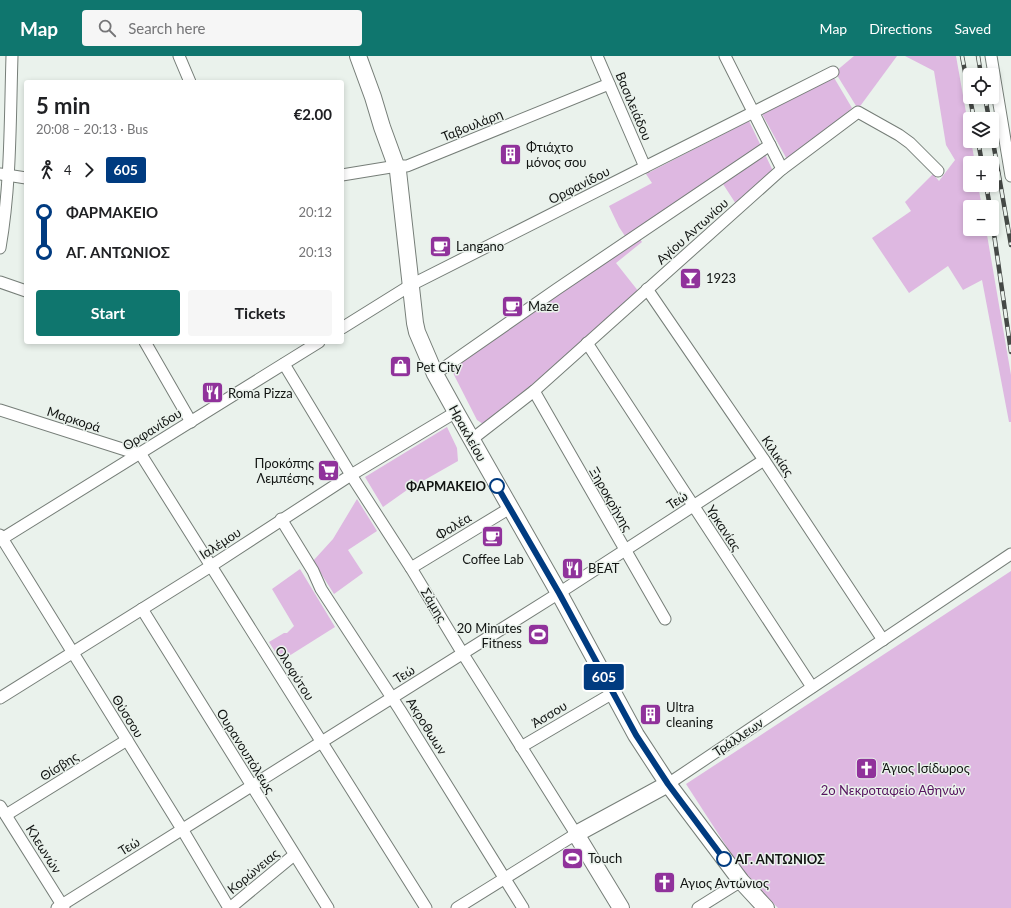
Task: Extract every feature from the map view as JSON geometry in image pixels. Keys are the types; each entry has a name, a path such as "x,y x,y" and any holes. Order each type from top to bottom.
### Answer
{"main road":[{"name":"Ηρακλείου","path":"347,56 366,100 382,127"},
{"name":"Ηρακλείου","path":"358,56 366,64 382,127 398,171 417,332 435,374 559,593 636,735 668,784 740,881 766,908"},
{"name":"Τράλλεων","path":"576,834 668,784"},
{"name":"Σάμης","path":"576,834 621,908"}],"street":[{"path":"0,248 7,204 4,174 12,56"},
{"path":"179,56 189,80"},
{"name":"Βασιλειάδου","path":"597,56 645,167"},
{"path":"725,56 782,170"},
{"path":"991,56 1011,176"},
{"name":"Ορφανίδου","path":"344,327 411,285 833,72"},
{"name":"Ταβουλάρη","path":"344,175 414,164 609,84"},
{"name":"Αγίου Αντωνίου","path":"471,440 534,391 782,170 858,112 899,135 910,143 938,171"},
{"path":"435,374 563,284 770,145"},
{"path":"4,174 24,178"},
{"path":"0,282 24,290"},
{"name":"Κιλικίας","path":"647,289 764,460 883,640"},
{"name":"Υρκανίας","path":"587,343 812,687"},
{"path":"147,344 191,422"},
{"name":"Ορφανίδου","path":"1,538 191,422 314,344"},
{"name":"Σάμης","path":"284,364 576,834"},
{"name":"Ξηροκρήνης","path":"534,391 665,619"},
{"name":"Μαρκορά","path":"0,410 140,453"},
{"name":"Ιαλέμου","path":"0,698 211,566 351,474 456,412"},
{"name":"Ολοφύτου","path":"140,453 426,908"},
{"name":"Τεώ","path":"61,907 182,829 559,593 764,460"},
{"name":"Φαλέα","path":"411,568 510,508"},
{"name":"Ακροθωων","path":"281,520 313,571 321,589 392,698 523,908"},
{"name":"Θύσσου","path":"1,538 73,652 229,908"},
{"name":"Τράλλεων","path":"668,784 1011,554"},
{"name":"Ουρανουπόλεως","path":"142,609 328,908"},
{"name":"Άσσου","path":"521,747 613,693"},
{"name":"Θίσβης","path":"3,810 127,740"},
{"name":"Κλεωνών","path":"3,810 61,907"},
{"name":"Τράλλεων","path":"457,908 576,834"},
{"name":"Κορώνειας","path":"229,908 294,854"},
{"path":"698,908 740,881"}],"green space":[{"path":"854,56 897,56 858,109 835,72"},
{"path":"905,56 956,56 963,95 963,104 965,104 966,112 963,112 963,148 972,148 974,156 963,156 963,192 979,192 981,200 963,200 963,236 987,236 1011,375 1011,422 1009,422 982,280 963,290 948,266 909,293 872,238 911,211 905,202 933,174 939,181 955,160 946,145 934,71"},
{"path":"833,76 852,108 789,163 762,114"},
{"path":"749,121 773,171 736,204 723,184 640,239 642,242 616,263 639,292 489,422 483,424 477,420 453,373 452,360 621,240 625,236 609,206 652,183 646,174"},
{"path":"447,427 457,448 458,461 407,490 383,507 365,477"},
{"path":"357,499 377,531 348,550 363,573 334,594 313,561 333,539"},
{"path":"300,569 335,627 281,661 269,642 284,633 287,633 294,626 272,589"},
{"name":"2ο Νεκροταφείο Αθηνών","path":"1011,571 1011,908 778,908 745,875 686,784"}],"railway":[{"path":"962,56 973,112"},
{"path":"978,56 980,68"},
{"path":"986,104 988,112"},
{"path":"979,148 981,156"},
{"path":"994,148 1011,245"},
{"path":"987,192 989,200"},
{"path":"994,236 1011,352"}],"bus line":[{"name":"605","path":"497,486 559,593 636,735 668,784 724,859"}],"place":[{"name":"Φτιάχτο μόνος σου","path":"510,154"},
{"name":"Langano","path":"440,246"},
{"name":"1923","path":"691,278"},
{"name":"Maze","path":"512,306"},
{"name":"Pet City","path":"400,367"},
{"name":"Roma Pizza","path":"212,393"},
{"name":"Προκόπης Λεμπέσης","path":"329,470"},
{"name":"ΦΑΡΜΑΚΕΙΟ","path":"497,486"},
{"name":"Coffee Lab","path":"493,537"},
{"name":"ΒΕΑΤ","path":"573,568"},
{"name":"20 Μinutes Fitness","path":"538,635"},
{"name":"Ultra cleaning","path":"651,714"},
{"name":"Άγιος Ισίδωρος","path":"867,768"},
{"name":"Touch","path":"572,858"},
{"name":"ΑΓ. ΑΝΤΩΝΙΟΣ","path":"724,859"},
{"name":"Αγιος Αντώνιος","path":"664,883"}]}
